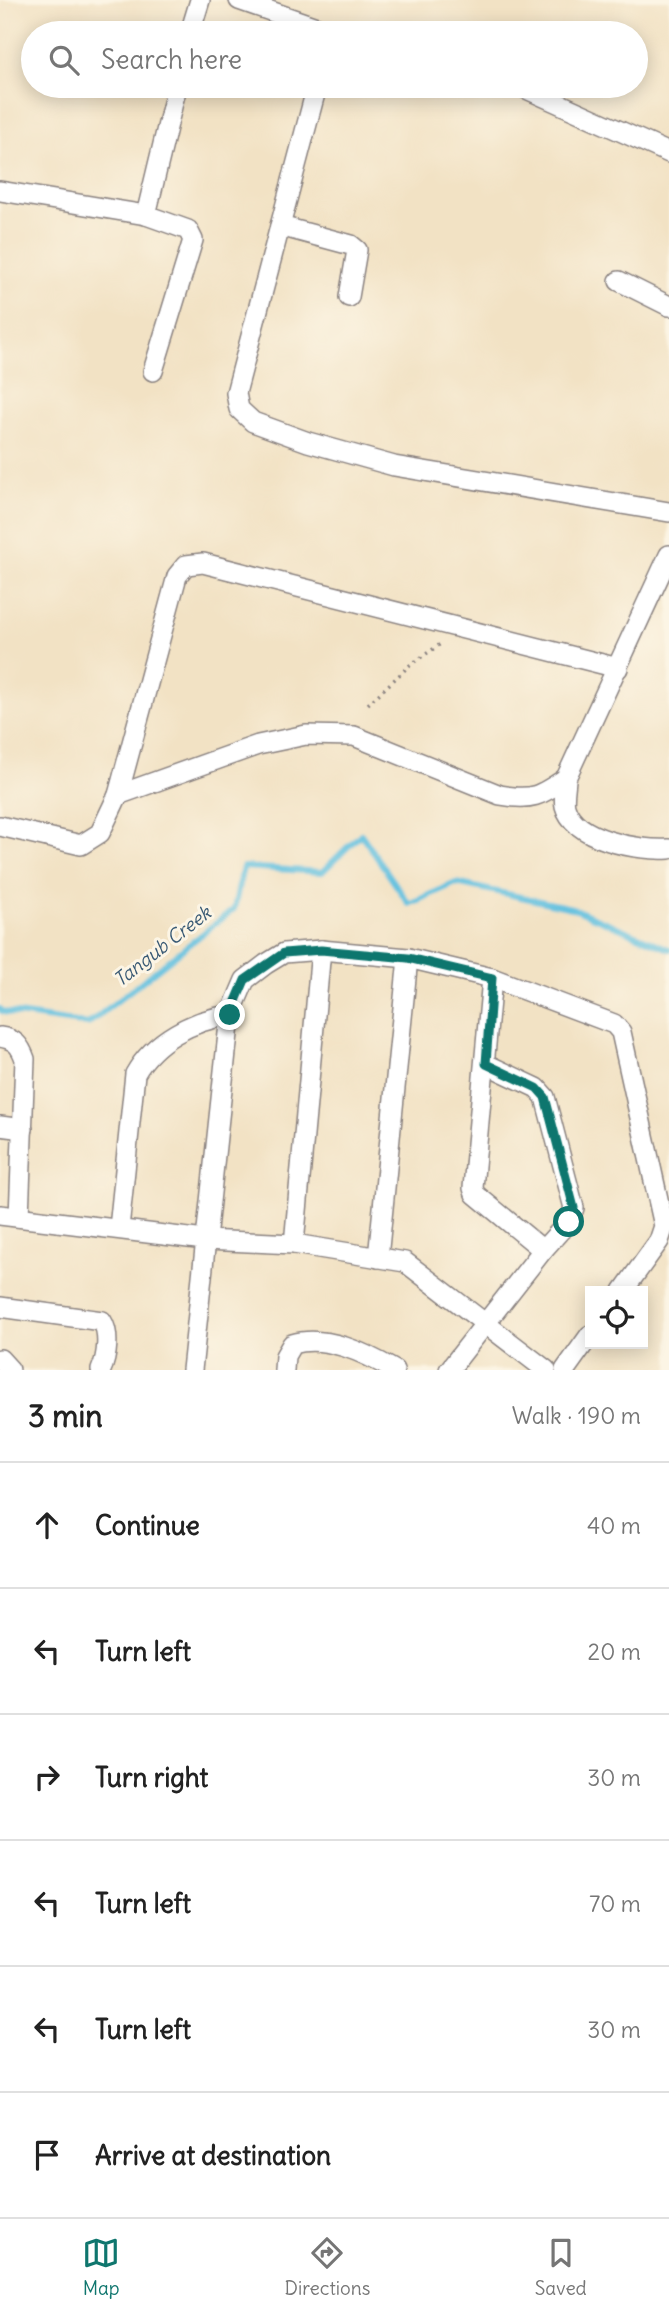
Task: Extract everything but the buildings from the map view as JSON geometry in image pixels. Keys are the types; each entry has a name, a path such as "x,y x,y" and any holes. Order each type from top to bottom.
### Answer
{"street":[{"path":"194,21 200,0"},
{"path":"239,0 299,21"},
{"path":"146,215 174,98"},
{"path":"314,98 236,393 239,409 253,422 308,442 394,466 669,512"},
{"path":"547,98 669,153"},
{"path":"0,191 146,215 188,230 193,240 153,371"},
{"path":"280,226 351,245 357,250 349,297"},
{"path":"619,281 669,306"},
{"path":"669,555 566,778 564,805 573,821 615,845 651,850 669,849"},
{"path":"0,826 81,845 100,833 118,795 177,576 186,565 203,563 465,627 618,668"},
{"path":"118,795 258,745 306,735 354,736 500,795 520,799 536,797 566,778"},
{"path":"294,1244 321,950"},
{"path":"192,1370 230,1015 245,980 284,953 321,950 408,958 492,978 614,1024 621,1032 664,1226 659,1241 626,1286"},
{"path":"378,1258 408,958"},
{"path":"492,978 473,1188 475,1194 543,1251"},
{"path":"119,1227 135,1074 149,1054 175,1034 202,1019 230,1015"},
{"path":"0,1037 9,1038 19,1045 25,1059 23,1129 10,1216 119,1227 205,1240 294,1244 405,1262 546,1370"},
{"path":"449,1370 569,1222 574,1208 545,1097 537,1088 486,1064"},
{"path":"0,1126 23,1129"},
{"path":"0,1307 102,1321 106,1328 105,1362 101,1370"},
{"path":"284,1370 285,1356 292,1344 302,1341 357,1349 394,1370"},
{"path":"565,1370 585,1342"},
{"path":"0,1359 10,1370"}],"path":[{"path":"368,704 410,665 465,627"}],"waterway":[{"name":"Tangub Creek","path":"0,1009 3,1012 88,1024 234,909 243,867 322,872 361,834 409,904 456,883 572,908 669,949"}],"route":[{"path":"230,1015 245,980 284,953 321,950 408,958 492,978 486,1064 537,1088 545,1097 574,1208 569,1222"}]}
